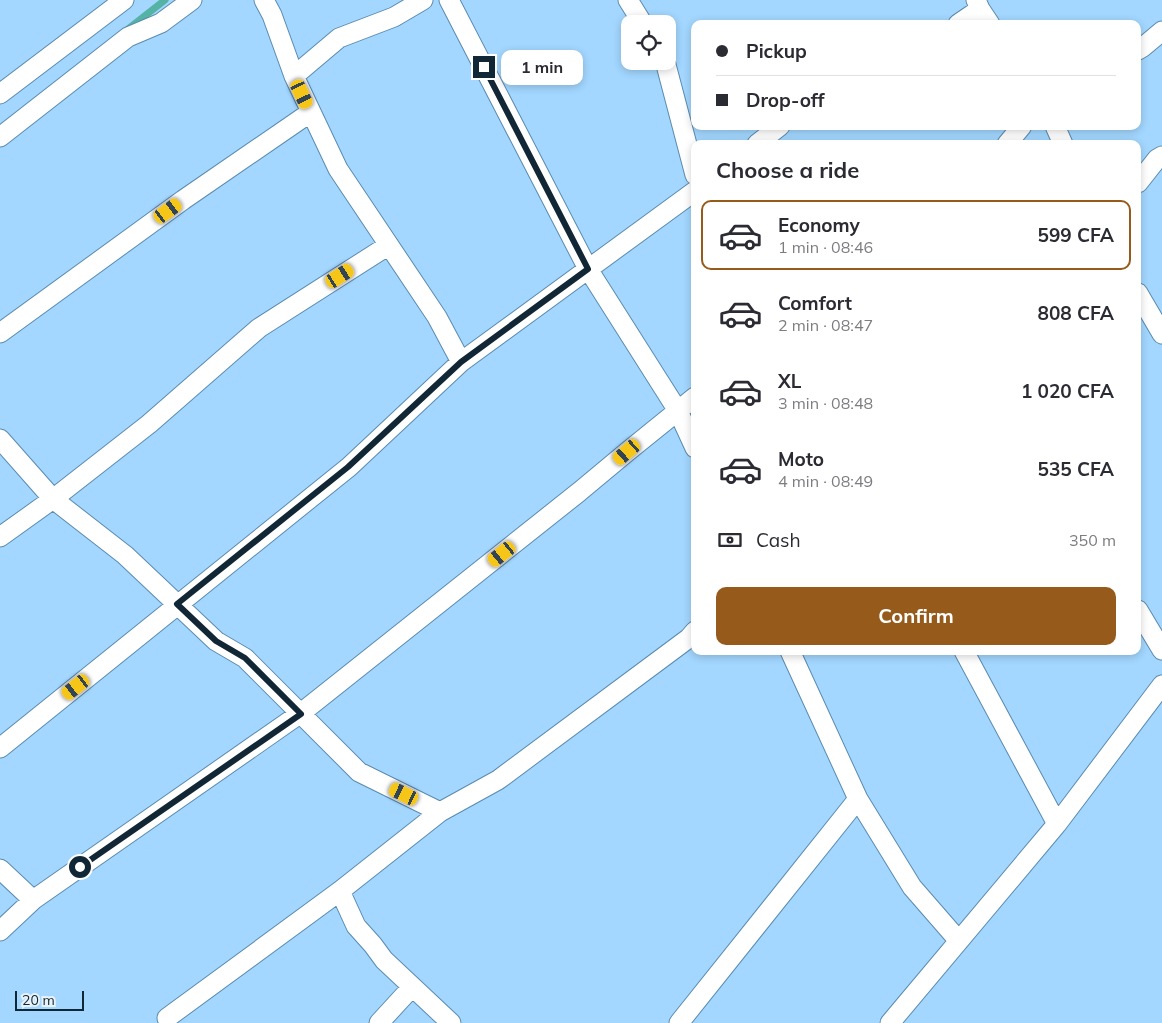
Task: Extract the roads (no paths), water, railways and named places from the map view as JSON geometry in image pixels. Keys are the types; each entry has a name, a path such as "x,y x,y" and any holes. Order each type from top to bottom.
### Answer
{"street":[{"path":"0,94 124,0"},
{"path":"0,137 128,37 161,23 192,0"},
{"path":"264,0 272,16 294,76 338,169 437,317 461,362"},
{"path":"294,76 339,38 394,17 423,0"},
{"path":"449,0 588,269 678,411 691,439"},
{"path":"628,0 637,15"},
{"path":"965,20 982,11"},
{"path":"1141,48 1162,31"},
{"path":"667,70 691,160"},
{"path":"0,333 183,200 311,112"},
{"path":"762,140 775,130"},
{"path":"1010,140 1019,130"},
{"path":"1141,179 1157,159 1162,156"},
{"path":"0,748 348,467 461,362 691,194"},
{"path":"0,537 53,499 149,424 259,328 389,245"},
{"path":"1141,298 1162,334"},
{"path":"0,930 33,900 301,714 571,499 691,400"},
{"path":"0,439 53,499 125,554 216,641 245,658 359,772 440,812"},
{"path":"1141,615 1162,650"},
{"path":"166,1021 340,891 440,812 498,780 691,636"},
{"path":"792,655 858,799 912,887 959,941"},
{"path":"966,655 1057,824"},
{"path":"890,1023 1057,824 1162,685"},
{"path":"679,1023 858,799"},
{"path":"0,869 33,900"},
{"path":"340,891 356,926 373,944 384,960 451,1023"},
{"path":"379,1023 412,987"}],"waterway":[{"path":"128,29 165,0"}]}
